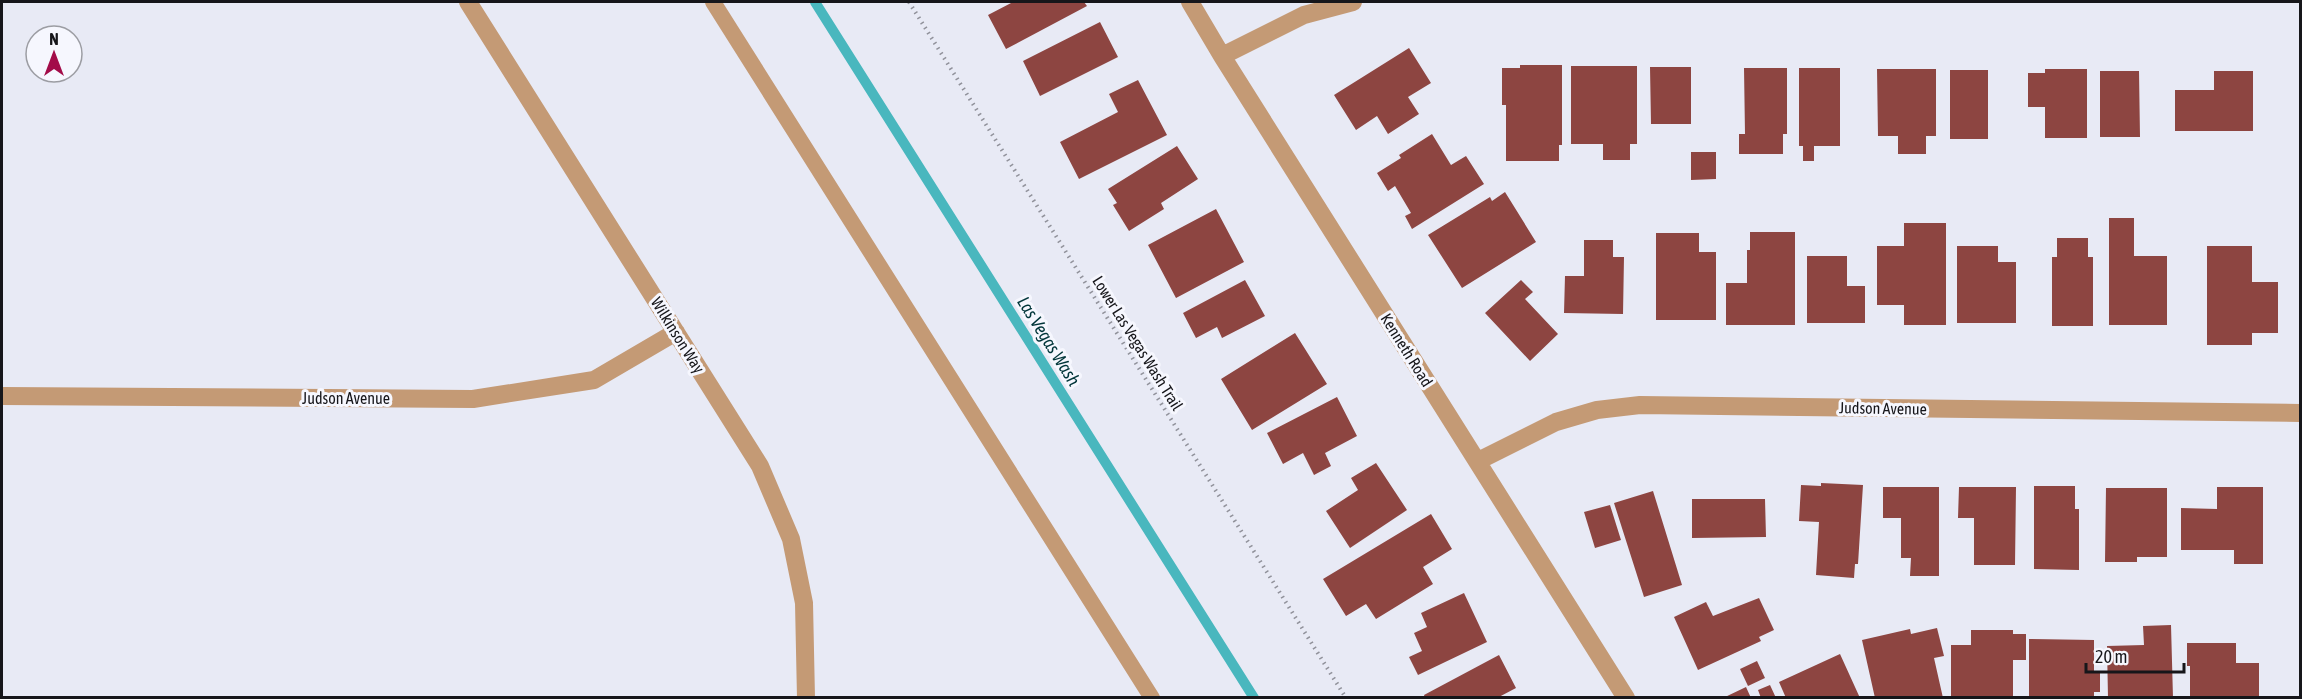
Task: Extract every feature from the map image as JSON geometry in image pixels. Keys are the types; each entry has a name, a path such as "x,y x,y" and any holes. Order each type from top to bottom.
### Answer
{"street":[{"name":"Wilkinson Way","path":"468,2 760,466 791,539 804,603 806,698"},
{"name":"Kenneth Road","path":"1190,2 1626,698"},
{"path":"1222,56 1304,15 1353,2"},
{"name":"Judson Avenue","path":"2,396 473,399 594,380 676,332"},
{"name":"Judson Avenue","path":"1478,461 1556,422 1597,410 1640,405 2301,413"}],"lane":[{"path":"712,2 1152,698"}],"path":[{"name":"Lower Las Vegas Wash Trail","path":"909,2 1346,698"}],"building":[{"path":"1013,2 1084,2 1087,6 1006,49 988,15"},
{"path":"1100,22 1118,57 1040,96 1023,61"},
{"path":"1409,48 1431,83 1408,97 1419,114 1388,134 1377,116 1356,130 1334,95"},
{"path":"1520,65 1562,65 1562,145 1559,145 1559,161 1506,161 1506,105 1502,105 1502,68 1520,68"},
{"path":"1571,66 1637,66 1637,144 1630,144 1630,160 1603,160 1603,144 1571,144"},
{"path":"1650,67 1691,67 1691,124 1651,124"},
{"path":"1744,68 1787,68 1787,134 1783,134 1783,154 1739,154 1739,134 1745,134"},
{"path":"1799,68 1840,68 1840,146 1814,146 1814,161 1803,161 1803,146 1799,146"},
{"path":"1877,69 1936,69 1936,136 1926,136 1926,154 1898,154 1898,136 1878,136"},
{"path":"2045,69 2087,69 2087,138 2045,138 2045,107 2028,107 2028,73 2045,73"},
{"path":"1950,70 1988,70 1988,139 1950,139"},
{"path":"2100,71 2139,71 2140,137 2100,137"},
{"path":"2214,71 2253,71 2253,131 2175,131 2175,90 2214,90"},
{"path":"1138,80 1167,135 1079,179 1060,142 1118,112 1109,94"},
{"path":"1432,134 1451,165 1466,156 1484,184 1412,229 1405,216 1411,213 1395,186 1388,191 1377,173 1401,158 1399,155"},
{"path":"1177,146 1198,179 1161,203 1164,209 1129,231 1113,205 1117,203 1108,189"},
{"path":"1691,152 1716,152 1716,179 1691,180"},
{"path":"1505,192 1536,242 1462,288 1428,235 1490,197 1492,201"},
{"path":"1216,209 1244,262 1176,298 1148,245"},
{"path":"2109,218 2134,218 2134,256 2167,256 2167,325 2109,325"},
{"path":"1904,223 1946,223 1946,325 1904,325 1904,305 1877,305 1877,246 1904,246"},
{"path":"1750,232 1795,232 1795,325 1726,325 1726,283 1747,283 1747,250 1750,250"},
{"path":"1656,233 1699,233 1699,252 1716,252 1716,320 1656,320"},
{"path":"2057,238 2088,238 2088,257 2093,257 2093,326 2052,326 2052,257 2057,257"},
{"path":"1584,240 1613,240 1613,257 1624,257 1623,314 1564,313 1565,276 1584,276"},
{"path":"1957,246 1998,246 1998,262 2016,262 2016,323 1957,323"},
{"path":"2207,246 2252,246 2252,282 2278,282 2278,333 2252,333 2252,345 2207,345"},
{"path":"1807,256 1847,256 1847,286 1865,286 1865,323 1807,323"},
{"path":"1245,280 1265,316 1222,338 1217,327 1196,338 1183,313"},
{"path":"1521,280 1533,292 1525,299 1558,334 1530,361 1485,313"},
{"path":"1295,333 1327,384 1252,430 1221,379"},
{"path":"1337,397 1357,436 1325,453 1331,466 1314,475 1303,453 1283,464 1267,433"},
{"path":"1376,463 1407,510 1350,548 1326,511 1358,490 1351,478"},
{"path":"1821,483 1863,485 1858,564 1855,564 1854,578 1816,575 1819,522 1799,521 1801,485 1821,486"},
{"path":"2034,486 2075,486 2075,509 2079,509 2079,570 2034,569"},
{"path":"1883,487 1939,487 1939,576 1910,576 1911,558 1901,558 1901,518 1883,518"},
{"path":"1959,487 2016,487 2015,565 1974,565 1974,518 1958,518"},
{"path":"2217,487 2263,487 2263,564 2234,564 2234,550 2181,550 2181,508 2217,509"},
{"path":"2106,488 2167,488 2167,557 2137,557 2137,562 2105,562"},
{"path":"1653,491 1682,585 1644,597 1614,503"},
{"path":"1692,499 1765,499 1766,537 1692,538"},
{"path":"1610,505 1621,540 1595,548 1584,512"},
{"path":"1431,514 1452,549 1423,567 1433,584 1376,619 1366,604 1346,616 1323,579"},
{"path":"1464,593 1487,642 1418,675 1409,657 1422,651 1414,633 1427,627 1421,613"},
{"path":"1759,598 1774,630 1759,637 1761,641 1698,670 1674,617 1706,602 1713,616"},
{"path":"2171,625 2173,698 2108,698 2107,646 2144,645 2143,626"},
{"path":"1937,628 1944,656 1934,658 1943,698 1875,698 1862,640 1910,629 1911,634"},
{"path":"1971,630 2013,630 2013,634 2026,634 2026,660 2013,660 2013,698 1951,698 1951,645 1971,645"},
{"path":"2029,639 2094,640 2094,671 2100,671 2100,692 2094,692 2094,698 2029,698"},
{"path":"2187,643 2236,643 2236,663 2259,663 2259,698 2190,698"},
{"path":"1840,654 1860,698 1786,698 1779,682"},
{"path":"1499,655 1516,688 1497,698 1425,698 1424,695"},
{"path":"1757,661 1765,678 1748,686 1740,669"},
{"path":"1770,685 1776,698 1761,698 1758,690"},
{"path":"1746,687 1751,698 1723,698"}],"waterway":[{"name":"Las Vegas Wash","path":"815,2 1254,698"}]}
